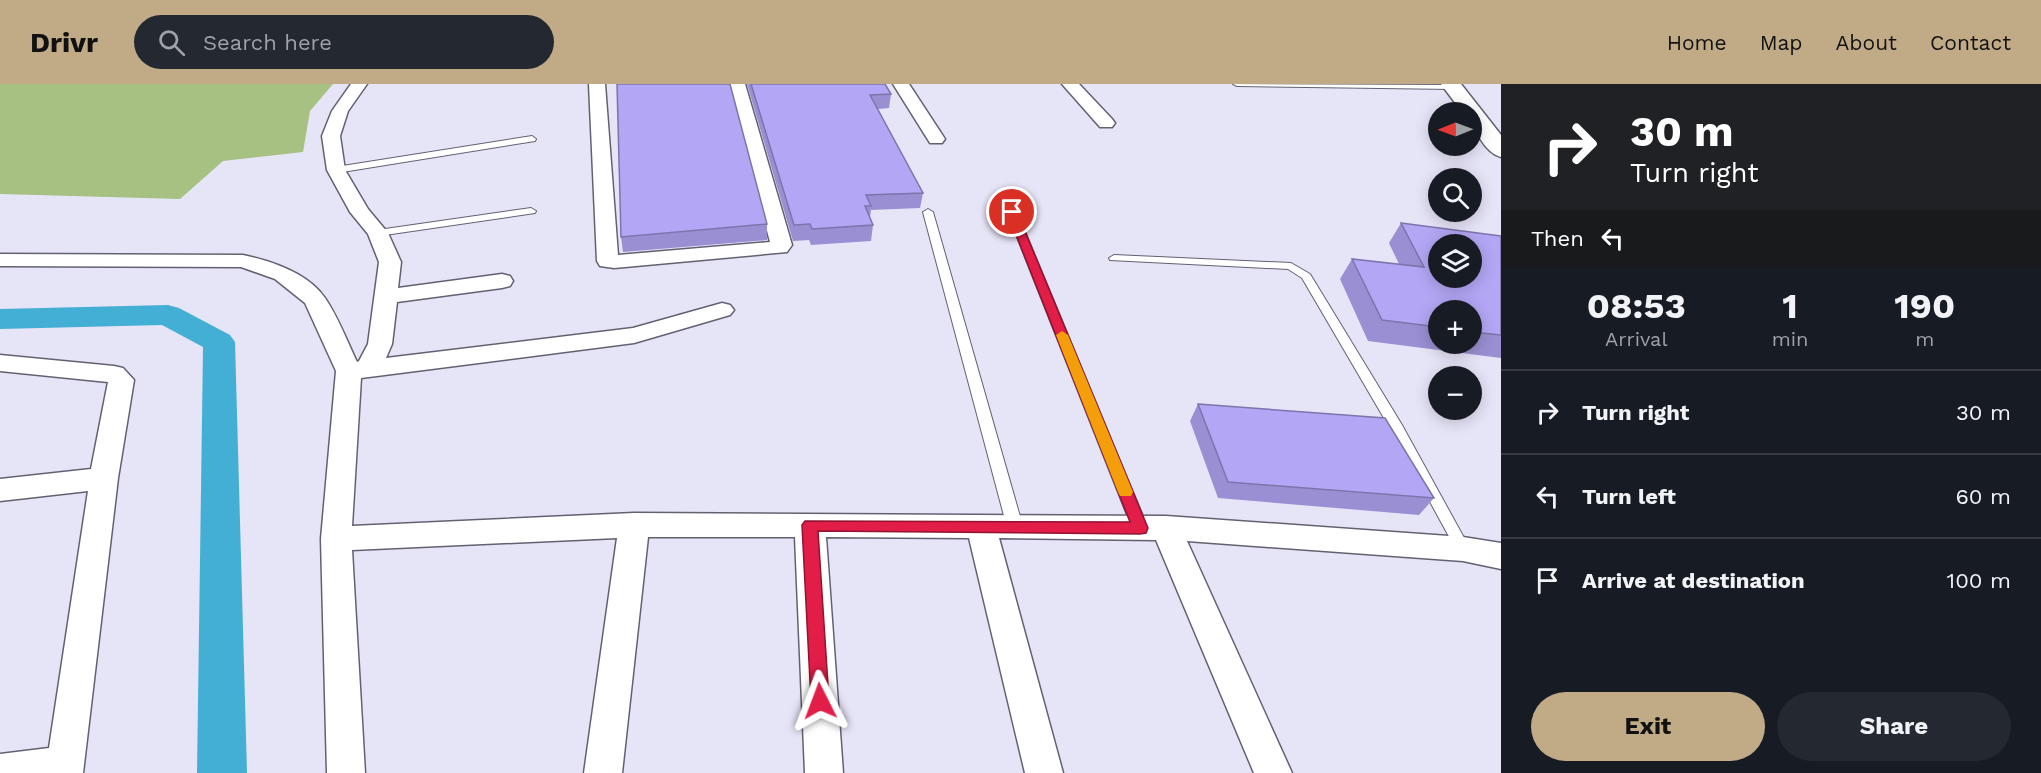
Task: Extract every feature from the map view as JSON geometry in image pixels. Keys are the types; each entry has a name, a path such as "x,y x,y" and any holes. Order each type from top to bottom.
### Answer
{"main road":[{"path":"1452,86 1501,150"}],"street":[{"path":"346,773 336,539 359,369 380,344 390,262 378,233 360,212 336,170 331,136 340,111 359,84"},
{"path":"597,84 608,261 614,262 780,248 781,244 737,84"},
{"path":"901,84 936,139"},
{"path":"1070,84 1106,123"},
{"path":"0,260 243,261 282,274 315,300 359,369"},
{"path":"387,296 502,281"},
{"path":"359,369 634,335 722,310"},
{"path":"0,363 114,374 121,380 104,478 64,769 0,773"},
{"path":"0,490 104,478"},
{"path":"336,539 634,525 1153,528 1463,549 1501,556"},
{"path":"603,773 634,525"},
{"path":"810,525 824,773"},
{"path":"981,527 1044,773"},
{"path":"1153,528 1273,773"}],"lane":[{"path":"1237,84 1452,86"},
{"path":"336,170 532,139"},
{"path":"378,233 531,211"},
{"path":"928,212 1015,527"},
{"path":"1012,212 1153,528"},
{"path":"1114,258 1291,266 1299,270 1306,276 1395,425 1463,549"},
{"path":"1372,423 1395,425"}],"green space":[{"path":"0,84 333,84 310,111 303,152 223,161 180,199 0,194"}],"building":[{"path":"617,84 730,84 767,224 621,237"},
{"path":"751,84 885,84 891,94 870,95 923,193 866,195 871,206 865,206 873,225 812,229 810,224 794,225"},
{"path":"1401,223 1501,236 1501,335 1482,333 1482,300 1428,300 1428,326 1382,320 1352,259 1424,267"},
{"path":"1198,404 1385,418 1434,498 1228,482"}],"waterway":[{"path":"0,319 168,315 219,342 222,773"}],"slow traffic":[{"path":"1062,335 1126,492"}],"route":[{"path":"820,701 810,525 1140,528 1012,212"}]}
